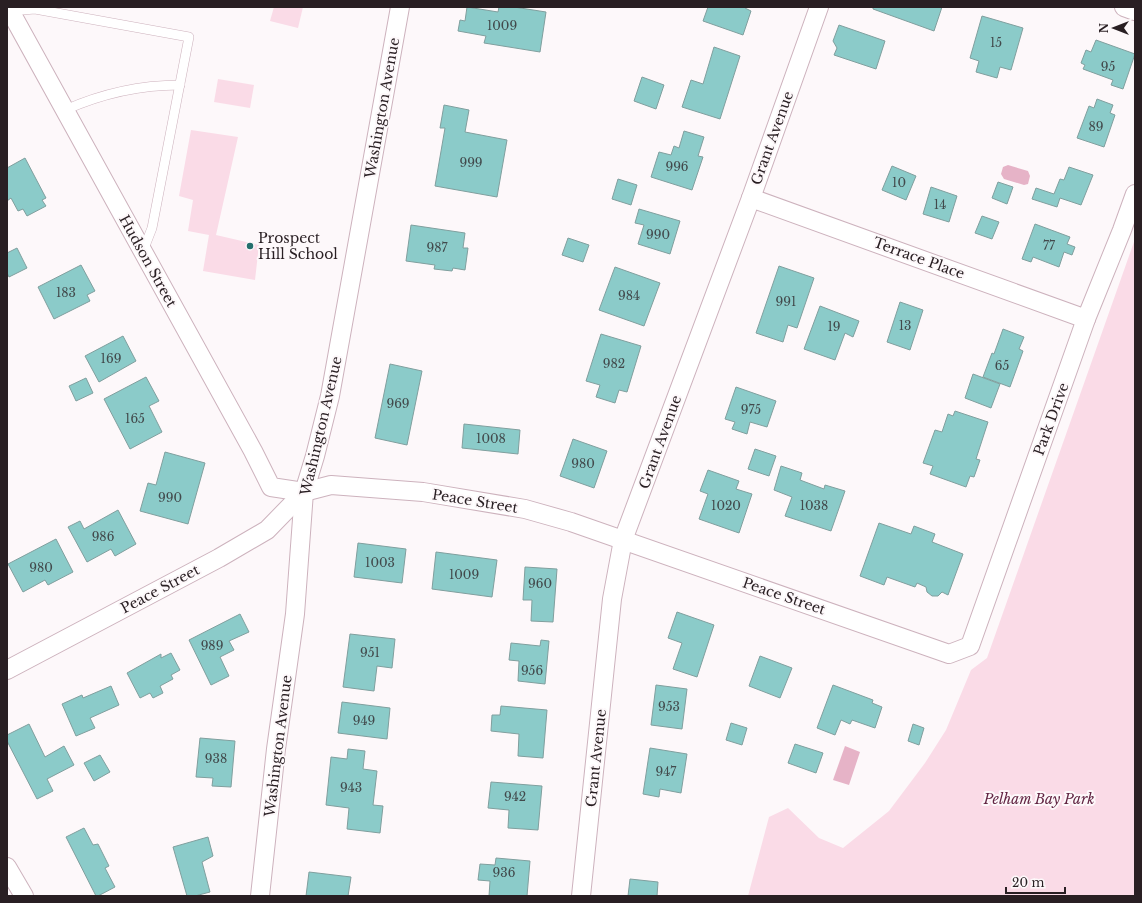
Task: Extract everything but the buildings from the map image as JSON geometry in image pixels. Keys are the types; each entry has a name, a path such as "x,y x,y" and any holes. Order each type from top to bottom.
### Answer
{"street":[{"name":"Washington Avenue","path":"260,896 276,749 295,614 304,492 315,456 330,396 400,7"},
{"name":"Grant Avenue","path":"581,896 612,599 623,540 751,198 819,7"},
{"path":"1124,7 1135,11"},
{"name":"Hudson Street","path":"9,9 253,451 271,487 304,492"},
{"name":"Park Drive","path":"970,646 1086,319 1135,194"},
{"name":"Terrace Place","path":"751,198 1086,319"},
{"name":"Peace Street","path":"7,670 219,558 267,530 304,492 331,485 423,492 525,509 571,522 949,654 970,646"},
{"path":"7,867 24,896"}],"lane":[{"path":"9,9 35,9 189,37 152,228 143,251"},
{"path":"65,110 88,100 130,90 158,85 180,85"}],"green space":[{"path":"274,7 303,7 298,28 270,21"},
{"path":"218,79 254,85 250,108 214,102"},
{"path":"191,130 238,137 216,235 259,245 255,280 203,271 209,235 188,231 193,200 179,196"},
{"name":"Pelham Bay Park","path":"1135,239 1135,896 748,896 769,817 788,808 819,838 843,848 889,811 925,763 946,730 971,670 987,658"}],"shaded area":[{"path":"1008,165 1028,171 1030,176 1028,184 1024,185 1004,179 1001,174 1003,167"},
{"path":"845,746 860,752 849,785 833,780"}],"place":[{"name":"Prospect Hill School","path":"250,246"}]}
